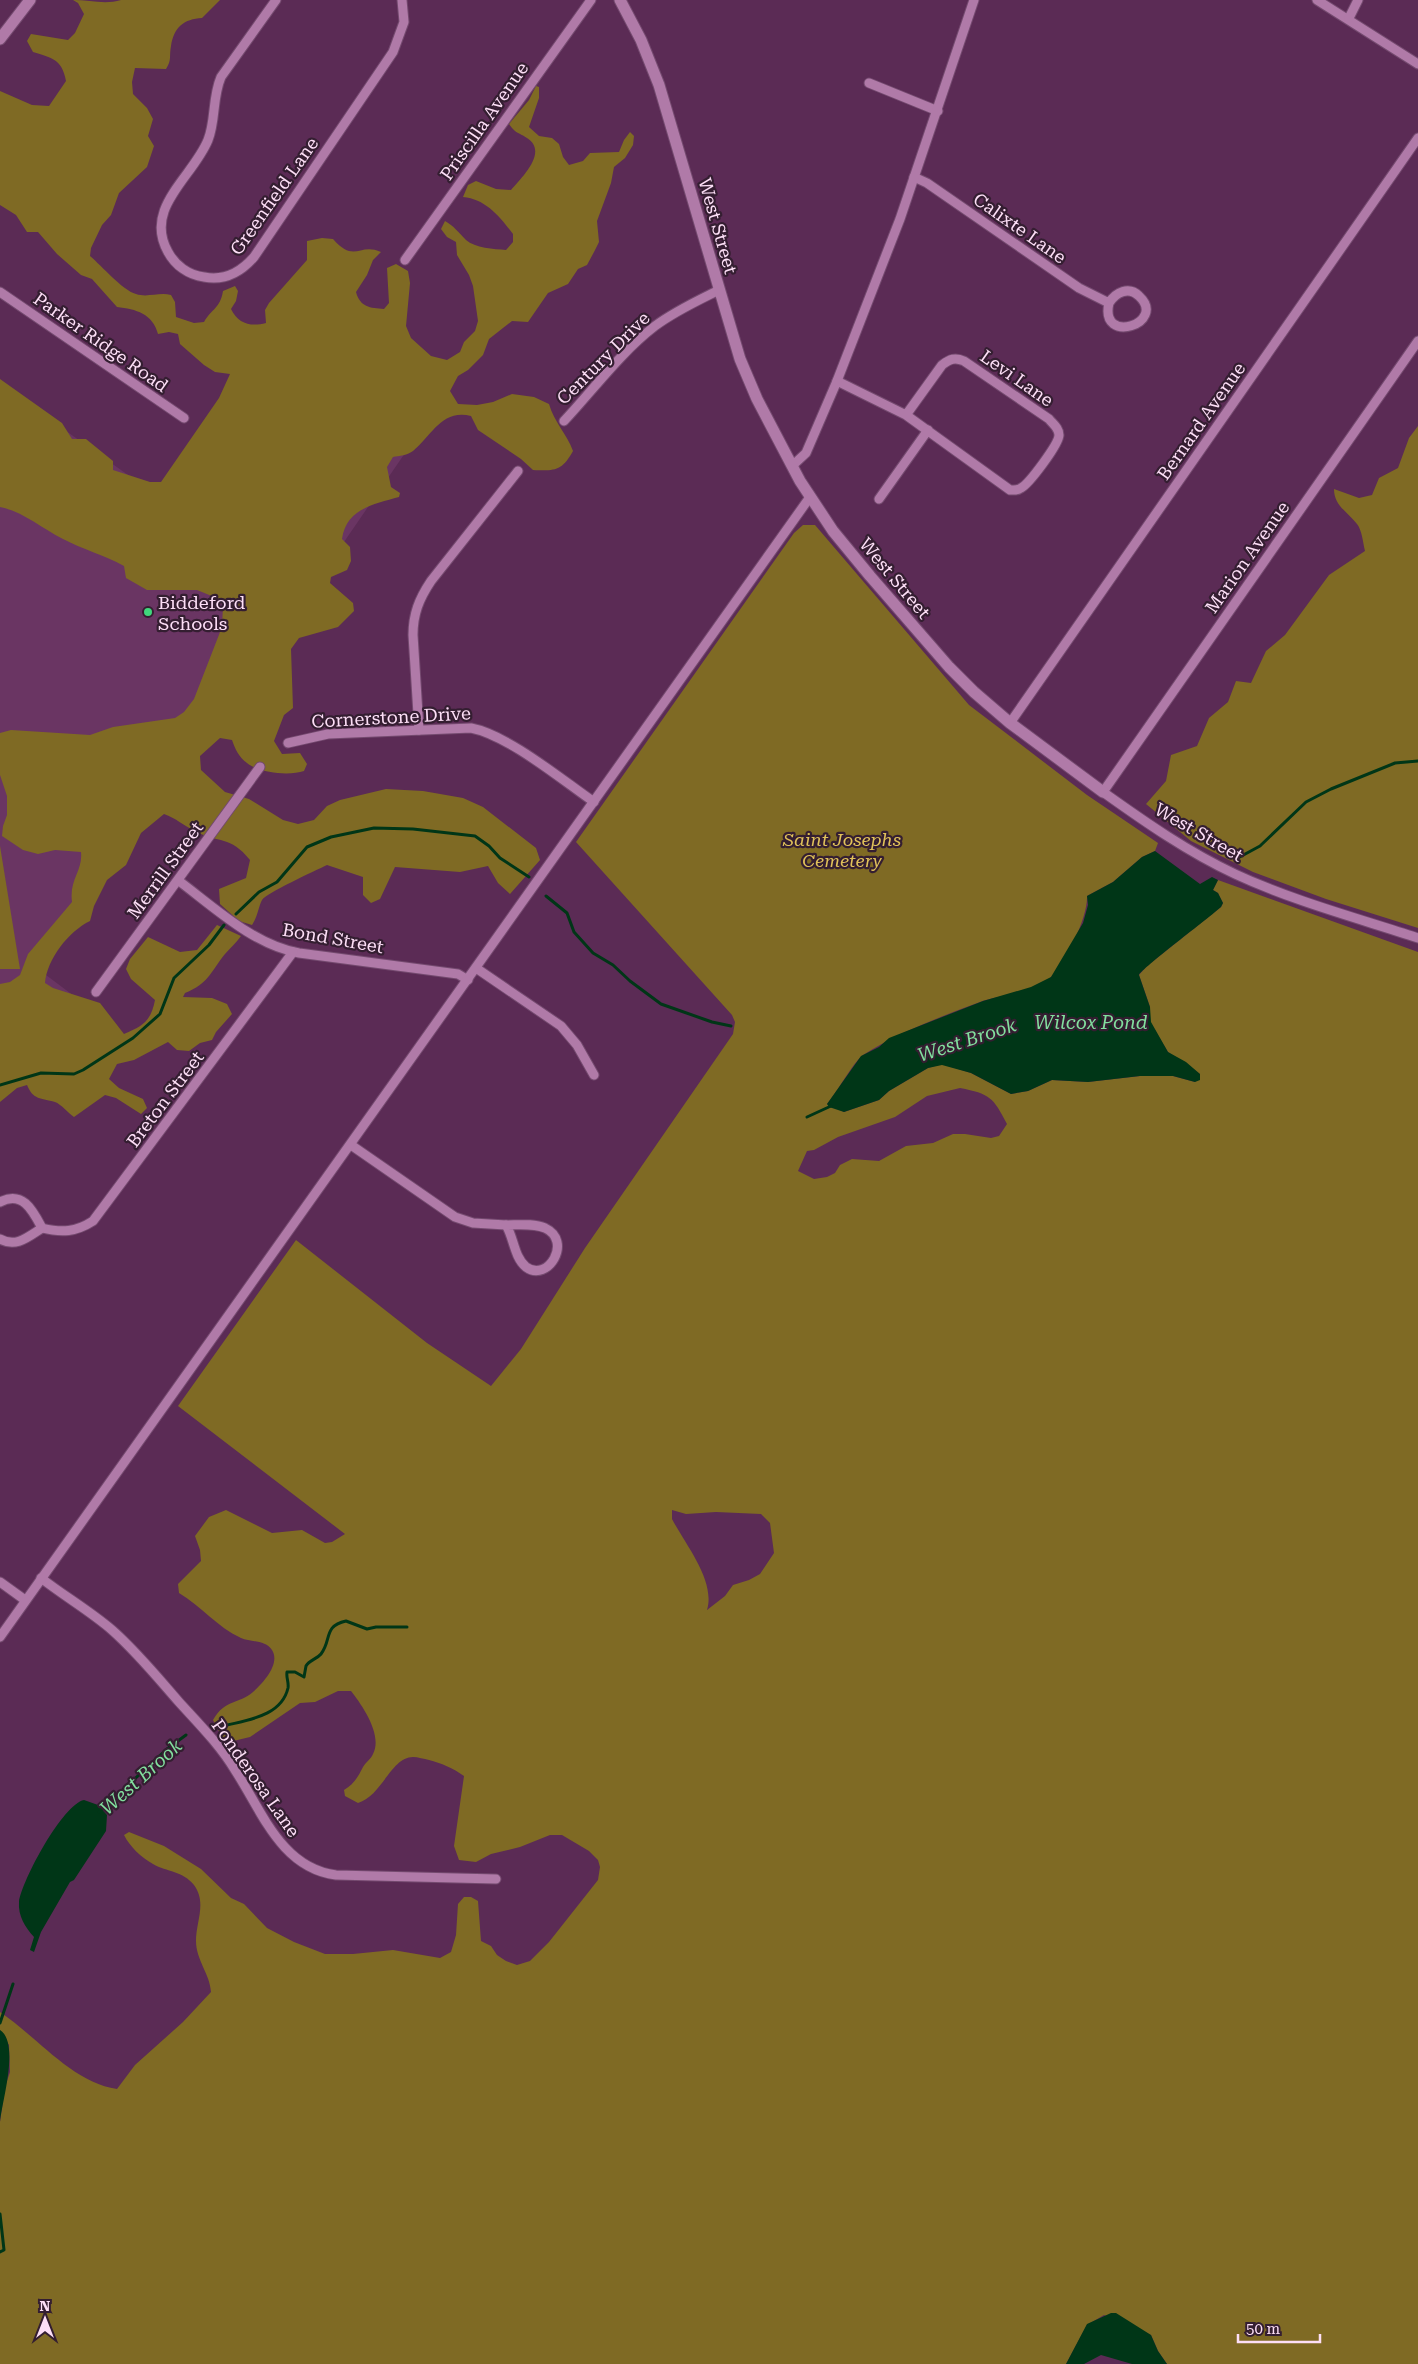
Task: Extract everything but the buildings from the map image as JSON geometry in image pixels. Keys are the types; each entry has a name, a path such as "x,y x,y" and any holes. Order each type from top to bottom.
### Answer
{"street":[{"path":"0,39 30,0"},
{"name":"Greenfield Lane","path":"276,0 221,77 216,92 208,139 199,157 170,198 162,214 161,231 165,247 174,261 195,275 211,278 228,276 242,269 254,257 392,52 404,22 402,0"},
{"name":"Priscilla Avenue","path":"406,260 590,0"},
{"name":"West Street","path":"620,0 641,40 659,85 740,358 757,399 810,497 852,555 933,649 974,692 1010,723 1103,792 1167,836 1233,873 1272,889 1418,938"},
{"path":"792,466 806,453 837,381 914,178 974,0"},
{"path":"1317,0 1349,18 1418,64"},
{"path":"1349,18 1358,0"},
{"path":"869,83 938,111"},
{"name":"Bernard Avenue","path":"1010,723 1418,138"},
{"name":"Calixte Lane","path":"914,178 927,183 1078,288 1109,302"},
{"name":"Century Drive","path":"564,421 636,344 654,328 688,305 719,290"},
{"name":"Parker Ridge Road","path":"0,292 184,418"},
{"path":"1133,292 1142,300 1145,306 1142,319 1133,327 1120,327 1108,314 1109,302 1117,294 1133,292"},
{"name":"Marion Avenue","path":"1103,792 1418,341"},
{"name":"Levi Lane","path":"906,415 946,362 957,358 972,366 1049,419 1057,428 1059,437 1054,447 1026,484 1017,490 1010,490 928,430"},
{"path":"837,381 906,415 928,430 879,499"},
{"path":"419,730 413,636 413,622 419,601 431,581 518,471"},
{"path":"0,1637 351,1146 810,497"},
{"name":"Cornerstone Drive","path":"288,743 322,734 462,727 487,732 505,741 594,802"},
{"name":"Merrill Street","path":"96,992 179,881 260,767"},
{"name":"Bond Street","path":"179,881 251,933 276,947 293,952 458,974 468,980"},
{"name":"Breton Street","path":"42,1228 65,1232 78,1229 98,1216 293,952"},
{"path":"476,968 561,1026 577,1045 594,1075"},
{"path":"351,1146 455,1217 473,1223 537,1226 552,1233 558,1243 556,1254 550,1264 544,1269 538,1270 525,1266 518,1256 506,1225"},
{"path":"0,1202 11,1198 22,1200 31,1208 42,1228 18,1242 7,1242 0,1239"},
{"name":"Ponderosa Lane","path":"41,1578 110,1629 131,1648 226,1756 273,1832 285,1848 301,1863 319,1872 336,1875 496,1879"},
{"path":"0,1582 25,1600"}],"shaded area":[{"name":"Biddeford Schools","path":"0,384 159,497 425,424 217,727 38,969 78,999 0,1019"}],"green space":[{"path":"73,0 103,2 121,0 220,0 202,18 185,22 177,29 172,39 170,60 166,69 135,68 132,82 133,94 147,108 153,119 148,136 154,146 147,167 119,193 111,215 102,225 91,248 90,256 130,292 140,295 171,295 175,302 176,317 194,323 204,322 218,305 223,291 235,286 238,291 236,301 231,309 237,318 255,325 266,323 265,310 269,303 307,260 307,241 322,238 333,239 347,250 367,249 381,252 373,260 367,275 356,292 360,301 366,306 384,309 389,303 387,268 396,264 408,271 410,283 406,326 411,338 431,356 447,360 460,352 464,342 475,331 478,321 473,286 457,255 456,242 447,237 441,229 445,221 470,243 485,248 506,250 513,242 513,234 492,210 479,201 463,197 468,185 476,181 496,189 511,190 531,165 535,150 533,144 515,131 509,124 529,100 536,86 539,87 539,98 529,127 539,136 552,138 559,144 563,157 569,165 583,161 590,153 619,152 630,132 634,136 633,145 625,158 614,167 611,183 597,221 599,242 587,265 578,269 568,284 548,293 528,322 512,321 489,339 483,355 468,370 458,376 450,391 458,404 477,405 493,402 512,394 534,397 549,404 573,451 569,458 561,466 552,470 533,470 521,459 478,430 471,416 461,415 452,416 444,420 411,452 393,457 387,467 391,487 400,493 399,497 371,505 355,514 349,521 342,539 350,547 351,561 347,570 331,577 330,583 353,603 354,611 338,627 299,638 291,649 293,708 284,715 274,741 282,754 300,753 307,764 304,771 283,773 259,769 242,758 232,740 220,738 200,756 201,770 225,792 249,799 283,820 298,824 314,820 327,806 340,800 386,789 423,791 463,798 483,807 536,848 540,860 510,894 498,883 488,866 460,872 395,867 380,899 371,903 363,895 363,877 327,865 281,887 265,897 252,925 239,921 220,904 219,889 246,878 250,860 243,852 230,843 203,835 164,814 141,833 126,865 107,880 94,906 90,921 74,932 60,947 50,965 45,983 53,988 100,1003 124,1034 145,1022 151,1013 155,1000 131,979 126,969 130,959 148,937 180,952 197,950 217,925 241,936 204,982 185,993 183,997 212,998 227,1004 232,1014 216,1032 212,1040 200,1043 189,1051 177,1050 168,1042 134,1060 117,1064 109,1079 119,1088 143,1099 147,1108 141,1114 116,1098 105,1095 74,1117 57,1103 35,1096 27,1085 17,1088 0,1102 0,984 10,982 20,975 28,954 72,902 72,887 80,865 81,852 55,850 38,854 23,850 2,836 7,815 7,796 0,775 0,733 11,730 90,735 113,727 175,718 184,712 194,699 222,627 223,606 219,599 197,590 147,590 126,578 124,566 63,539 9,509 0,507 0,379 62,423 72,439 86,439 113,461 113,470 150,482 161,482 219,398 230,374 215,372 204,365 180,344 178,334 169,332 158,334 156,327 148,317 131,309 117,307 92,279 81,275 57,254 38,232 27,232 16,215 0,205 0,91 32,105 49,106 66,81 62,68 46,56 33,52 27,41 31,34 68,40 75,33 84,14 78,3"},
{"path":"1418,426 1418,928 1326,899 1253,872 1191,841 1146,804 1166,781 1171,755 1197,746 1209,718 1228,702 1236,681 1251,683 1266,651 1285,635 1329,575 1365,551 1359,527 1336,500 1334,489 1359,498 1372,495 1379,478 1398,468 1409,438"},
{"name":"Saint Josephs Cemetery","path":"803,525 815,525 969,705 1087,795 1158,843 1155,851 1142,857 1113,882 1087,896 1084,915 1075,939 1063,961 1051,977 1036,987 980,1002 950,1013 905,1032 877,1047 859,1058 827,1104 844,1112 879,1100 889,1091 928,1068 942,1064 971,1073 1011,1094 1028,1091 1052,1080 1088,1082 1140,1076 1173,1076 1195,1082 1200,1074 1168,1052 1150,1022 1150,1007 1139,975 1147,966 1221,907 1223,903 1218,893 1213,890 1218,880 1418,952 1418,2364 1167,2364 1158,2351 1151,2335 1104,2315 1087,2325 1066,2364 0,2364 0,2122 5,2087 10,2072 9,2045 0,2030 0,2012 85,2078 117,2089 135,2065 183,2022 211,1992 208,1979 200,1961 196,1941 200,1912 198,1892 190,1880 175,1872 158,1867 144,1858 133,1848 124,1835 129,1832 164,1846 201,1869 231,1898 244,1904 267,1928 294,1942 325,1954 353,1954 393,1950 440,1958 451,1952 456,1935 458,1904 464,1897 471,1897 478,1901 481,1941 491,1946 497,1955 506,1961 517,1965 530,1961 549,1942 598,1880 600,1867 598,1860 589,1851 562,1835 550,1835 520,1847 491,1854 476,1862 459,1860 454,1846 464,1776 438,1763 417,1757 405,1759 392,1770 374,1793 366,1799 358,1803 345,1796 344,1790 355,1780 372,1756 375,1746 375,1738 370,1721 351,1691 338,1691 315,1702 300,1703 250,1737 225,1743 213,1720 227,1705 248,1696 261,1684 272,1667 274,1655 266,1644 241,1638 232,1633 179,1593 178,1584 201,1561 200,1550 195,1536 209,1517 226,1510 272,1533 302,1530 325,1543 332,1542 345,1534 178,1406 296,1240 427,1343 491,1386 521,1349 585,1248 733,1034 735,1022 732,1015 576,842 794,533","holes":["960,1088 978,1092 994,1102 1007,1124 999,1136 991,1138 953,1134 933,1143 906,1146 879,1161 852,1159 840,1165 835,1173 827,1177 814,1179 798,1171 807,1151 814,1150 838,1137 895,1117 927,1096","672,1510 686,1514 716,1512 761,1514 770,1523 774,1553 760,1574 733,1585 725,1596 707,1610 709,1599 703,1575 672,1519"]},
{"path":"0,846 20,969 0,969"}],"water":[{"name":"Wilcox Pond","path":"1155,851 1200,884 1212,877 1218,880 1213,890 1218,893 1223,903 1221,907 1151,963 1139,975 1150,1007 1151,1022 1168,1052 1186,1062 1200,1074 1200,1080 1195,1082 1173,1076 1140,1076 1088,1082 1052,1080 1028,1091 1011,1094 971,1073 942,1065 928,1068 889,1091 879,1100 844,1112 829,1107 827,1104 861,1056 879,1047 889,1038 983,1001 1031,987 1051,977 1083,923 1088,905 1087,896 1113,882 1142,857"},
{"path":"84,1800 98,1805 107,1815 106,1831 74,1880 70,1882 41,1932 34,1952 30,1950 34,1937 25,1925 20,1912 19,1902 22,1891 35,1861 55,1828 75,1805"},
{"path":"0,2030 6,2037 9,2047 9,2059 0,2122"},
{"path":"1111,2313 1116,2313 1151,2335 1158,2351 1167,2364 1132,2364 1101,2355 1084,2364 1066,2364 1087,2324"}],"waterway":[{"name":"West Brook","path":"1236,859 1260,846 1306,802 1331,789 1395,763 1418,761"},
{"path":"236,914 259,892 277,882 307,847 331,837 374,828 413,829 475,836 489,846 500,858 529,877"},
{"path":"546,896 567,913 574,932 593,953 613,965 630,981 661,1004 712,1022 731,1026"},
{"path":"0,1085 41,1073 74,1074 133,1038 160,1014 174,978 209,945 224,925"},
{"name":"West Brook","path":"807,1117 831,1106"},
{"name":"West Brook","path":"220,1727 260,1716 278,1706 288,1688 287,1672 295,1672 304,1677 306,1666 321,1654 331,1630 339,1623 346,1621 367,1629 376,1627 407,1627"},
{"name":"West Brook","path":"99,1812 167,1749 186,1735"},
{"name":"West Brook","path":"0,2023 13,1984"},
{"name":"West Brook","path":"0,2214 4,2250 0,2252"}],"place":[{"name":"Biddeford Schools","path":"148,612"}]}
